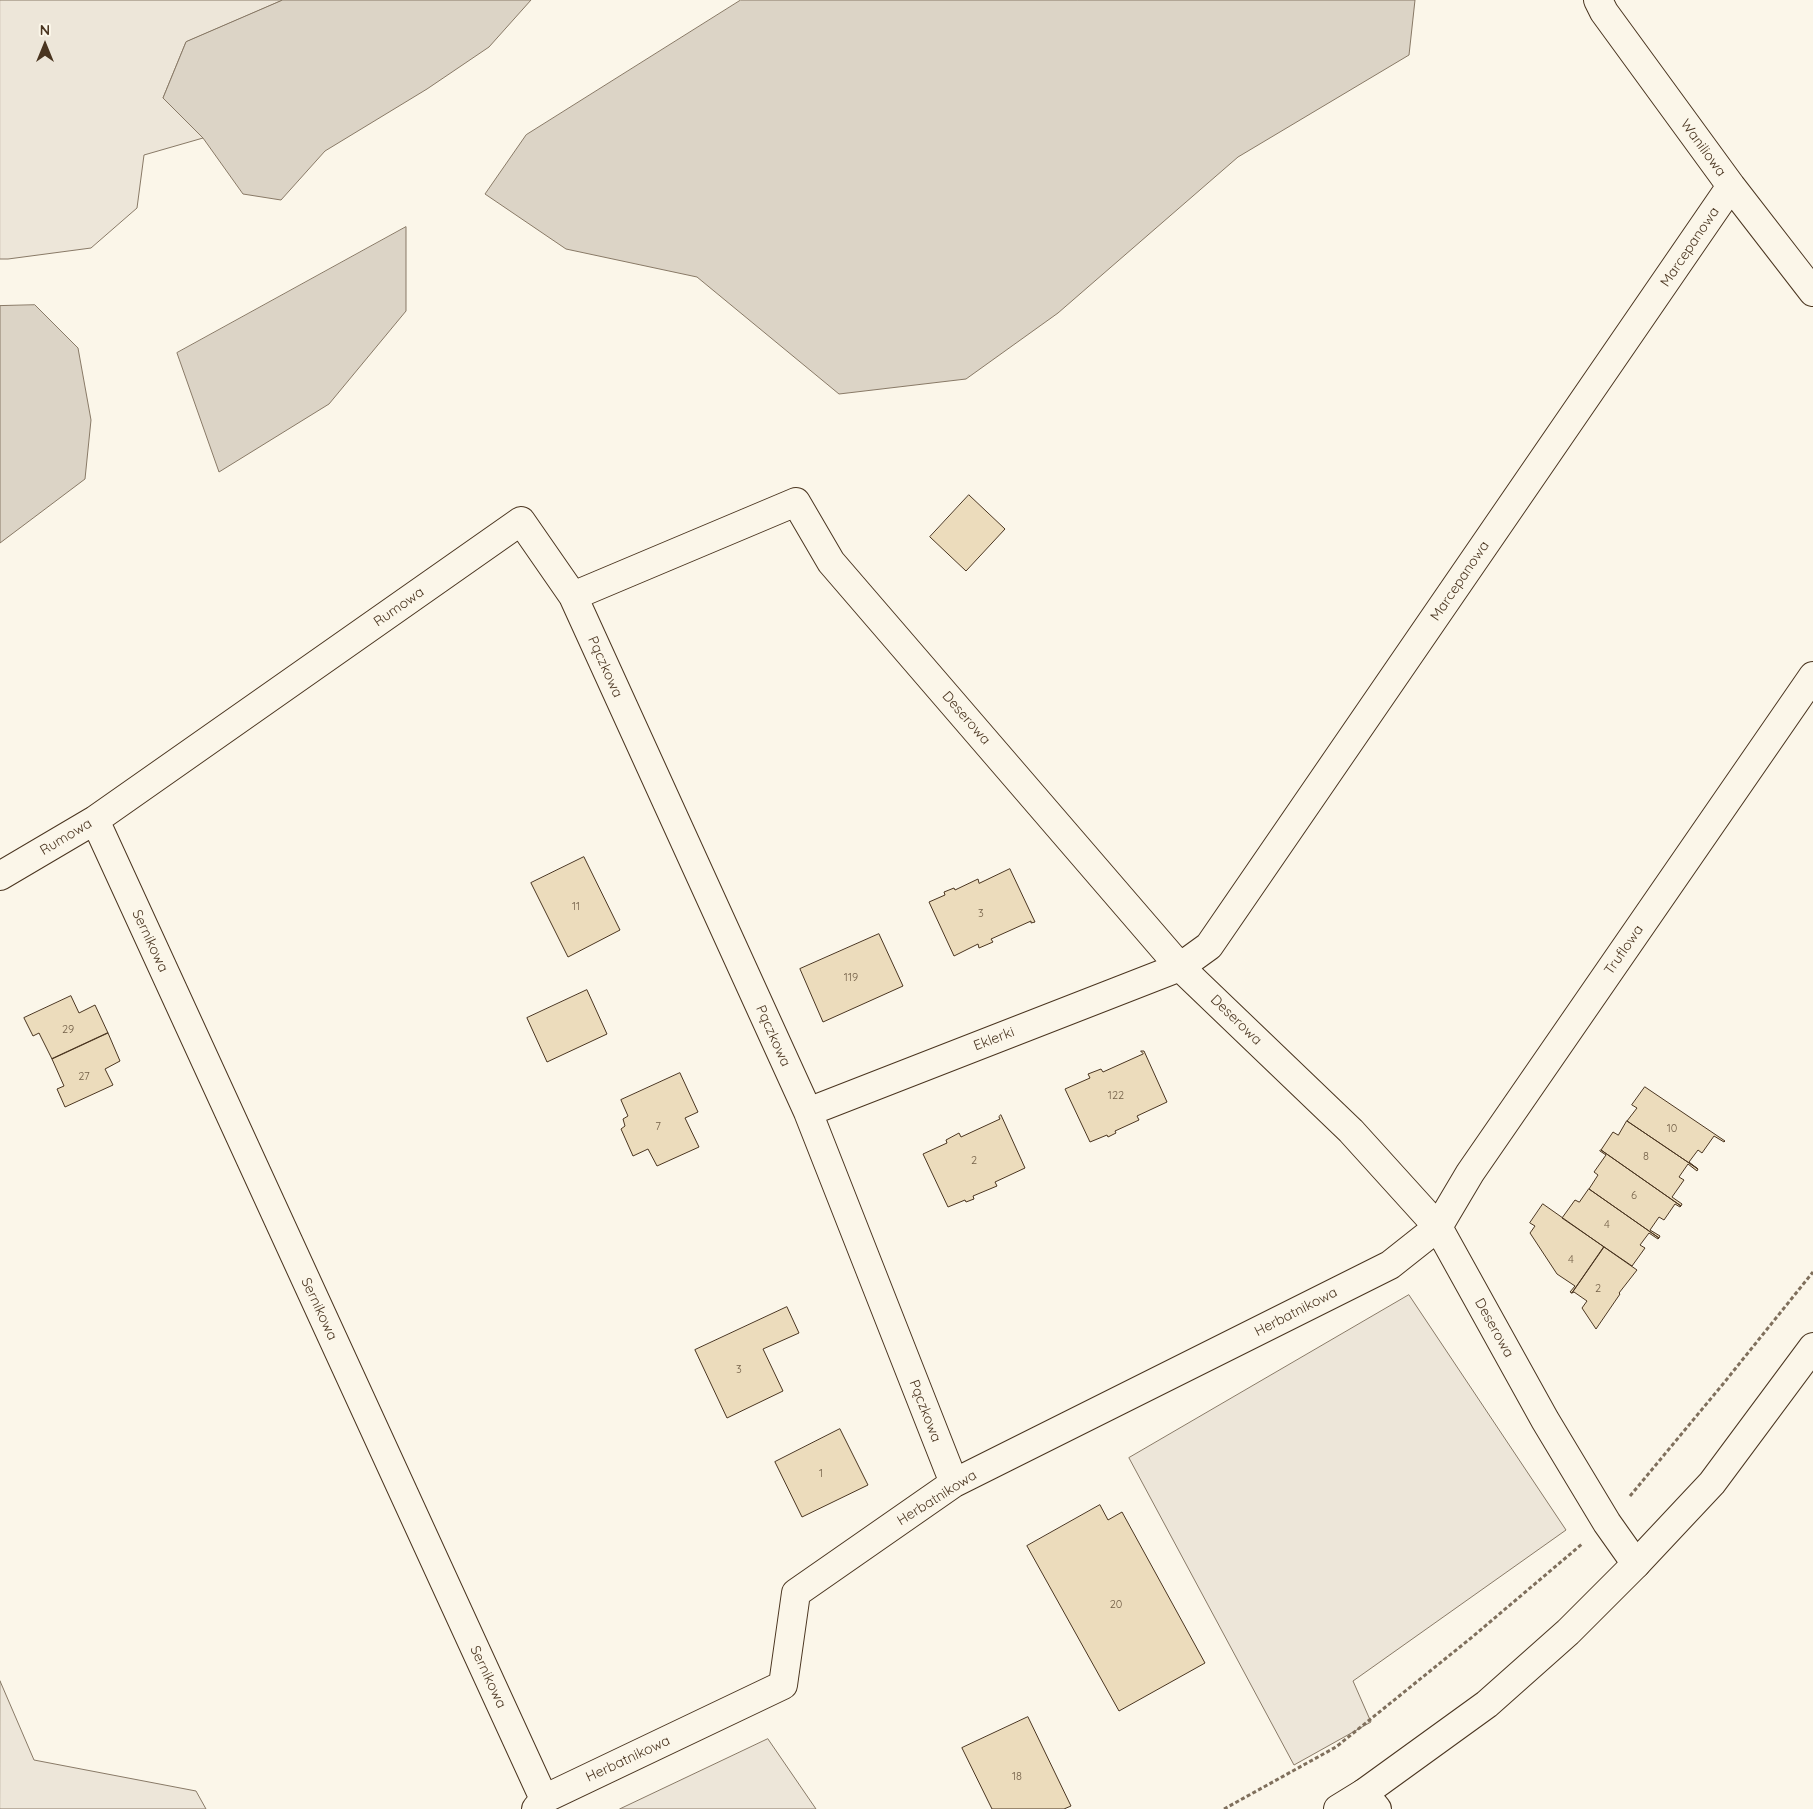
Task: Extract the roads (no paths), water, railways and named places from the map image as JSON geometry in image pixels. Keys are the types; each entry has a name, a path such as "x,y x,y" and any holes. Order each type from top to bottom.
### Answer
{"street":[{"name":"Waniliowa","path":"1598,0 1604,12 1731,186 1813,292"},
{"name":"Marcepanowa","path":"1180,967 1209,946 1731,186"},
{"name":"Deserowa","path":"573,596 796,502 831,562 1180,967 1351,1131 1438,1227 1545,1420 1607,1523 1636,1564"},
{"name":"Rumowa","path":"0,876 95,820 521,521 573,596"},
{"name":"Pączkowa","path":"573,596 808,1112 954,1483"},
{"name":"Truflowa","path":"1438,1227 1470,1173 1813,676"},
{"name":"Sernikowa","path":"95,820 540,1804"},
{"name":"Eklerki","path":"808,1112 1180,967"},
{"name":"Herbatnikowa","path":"540,1804 783,1685 796,1593 954,1483 1390,1265 1438,1227"},
{"path":"1338,1809 1370,1801 1487,1704 1568,1632 1636,1564 1712,1483 1808,1360"}]}
